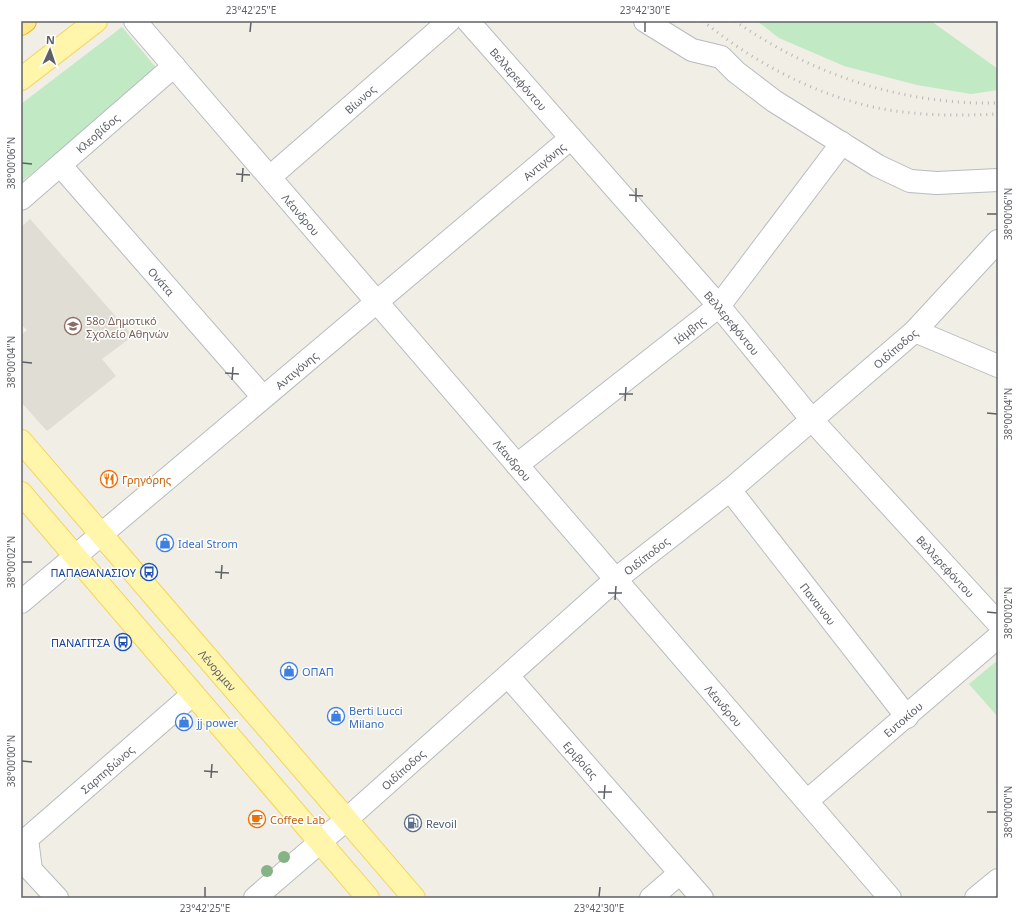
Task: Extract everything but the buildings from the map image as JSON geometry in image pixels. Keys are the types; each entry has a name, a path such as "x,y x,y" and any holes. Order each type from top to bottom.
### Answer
{"highway":[{"path":"21,24 25,21"}],"main road":[{"path":"21,79 96,21"},
{"name":"Λένορμαν","path":"21,441 414,898"},
{"path":"21,493 368,898"}],"street":[{"name":"Λέανδρου","path":"135,21 890,898"},
{"name":"Βίωνος","path":"270,177 449,21"},
{"name":"Βελλερεφόντου","path":"468,21 719,306 812,420 998,623"},
{"path":"645,21 692,50 721,57 736,72 774,101 878,166 910,181 937,183 998,180"},
{"name":"Κλεοβίδος","path":"21,199 174,66"},
{"name":"Αντιγόνης","path":"21,602 571,138"},
{"name":"Ιάμβης","path":"517,465 719,306 842,143"},
{"name":"Ονάτα","path":"60,166 263,397"},
{"name":"Οιδίποδος","path":"255,898 347,819 616,579 730,490 915,331 998,241"},
{"path":"915,331 998,366"},
{"name":"Παναινου","path":"730,490 907,717"},
{"name":"Ευτοκίου","path":"807,801 907,717 998,637"},
{"name":"Εριβοίας","path":"508,676 702,898"},
{"name":"Σαρπηδώνος","path":"24,841 193,694"},
{"path":"24,841 31,870 57,898"},
{"path":"651,898 680,873"},
{"path":"976,898 998,880"}],"shaded area":[{"name":"58ο Δημοτικό Σχολείο Αθηνών","path":"30,219 133,336 102,359 116,376 47,431 21,402 21,335 27,330 21,324 21,227"}],"green space":[{"path":"757,21 931,21 998,69 998,90 971,94 917,85 844,66 779,38"},
{"path":"122,27 158,70 21,182 21,104"},
{"path":"998,660 998,717 969,684"}],"railway":[{"path":"703,21 722,36 783,74 850,101 888,110 919,114 998,114"},
{"path":"735,21 795,57 860,83 893,92 928,99 998,103"}],"place":[{"name":"58ο Δημοτικό Σχολείο Αθηνών","path":"73,326"},
{"name":"Γρηγόρης","path":"109,479"},
{"name":"Ideal Strom","path":"165,543"},
{"name":"ΠΑΠΑΘΑΝΑΣΙΟΥ","path":"149,572"},
{"name":"ΠΑΝΑΓΙΤΣΑ","path":"123,642"},
{"name":"ΟΠΑΠ","path":"289,671"},
{"name":"Berti Lucci Milano","path":"336,716"},
{"name":"jj power","path":"184,722"},
{"name":"Coffee Lab","path":"257,819"},
{"name":"Revoil","path":"413,823"}]}
